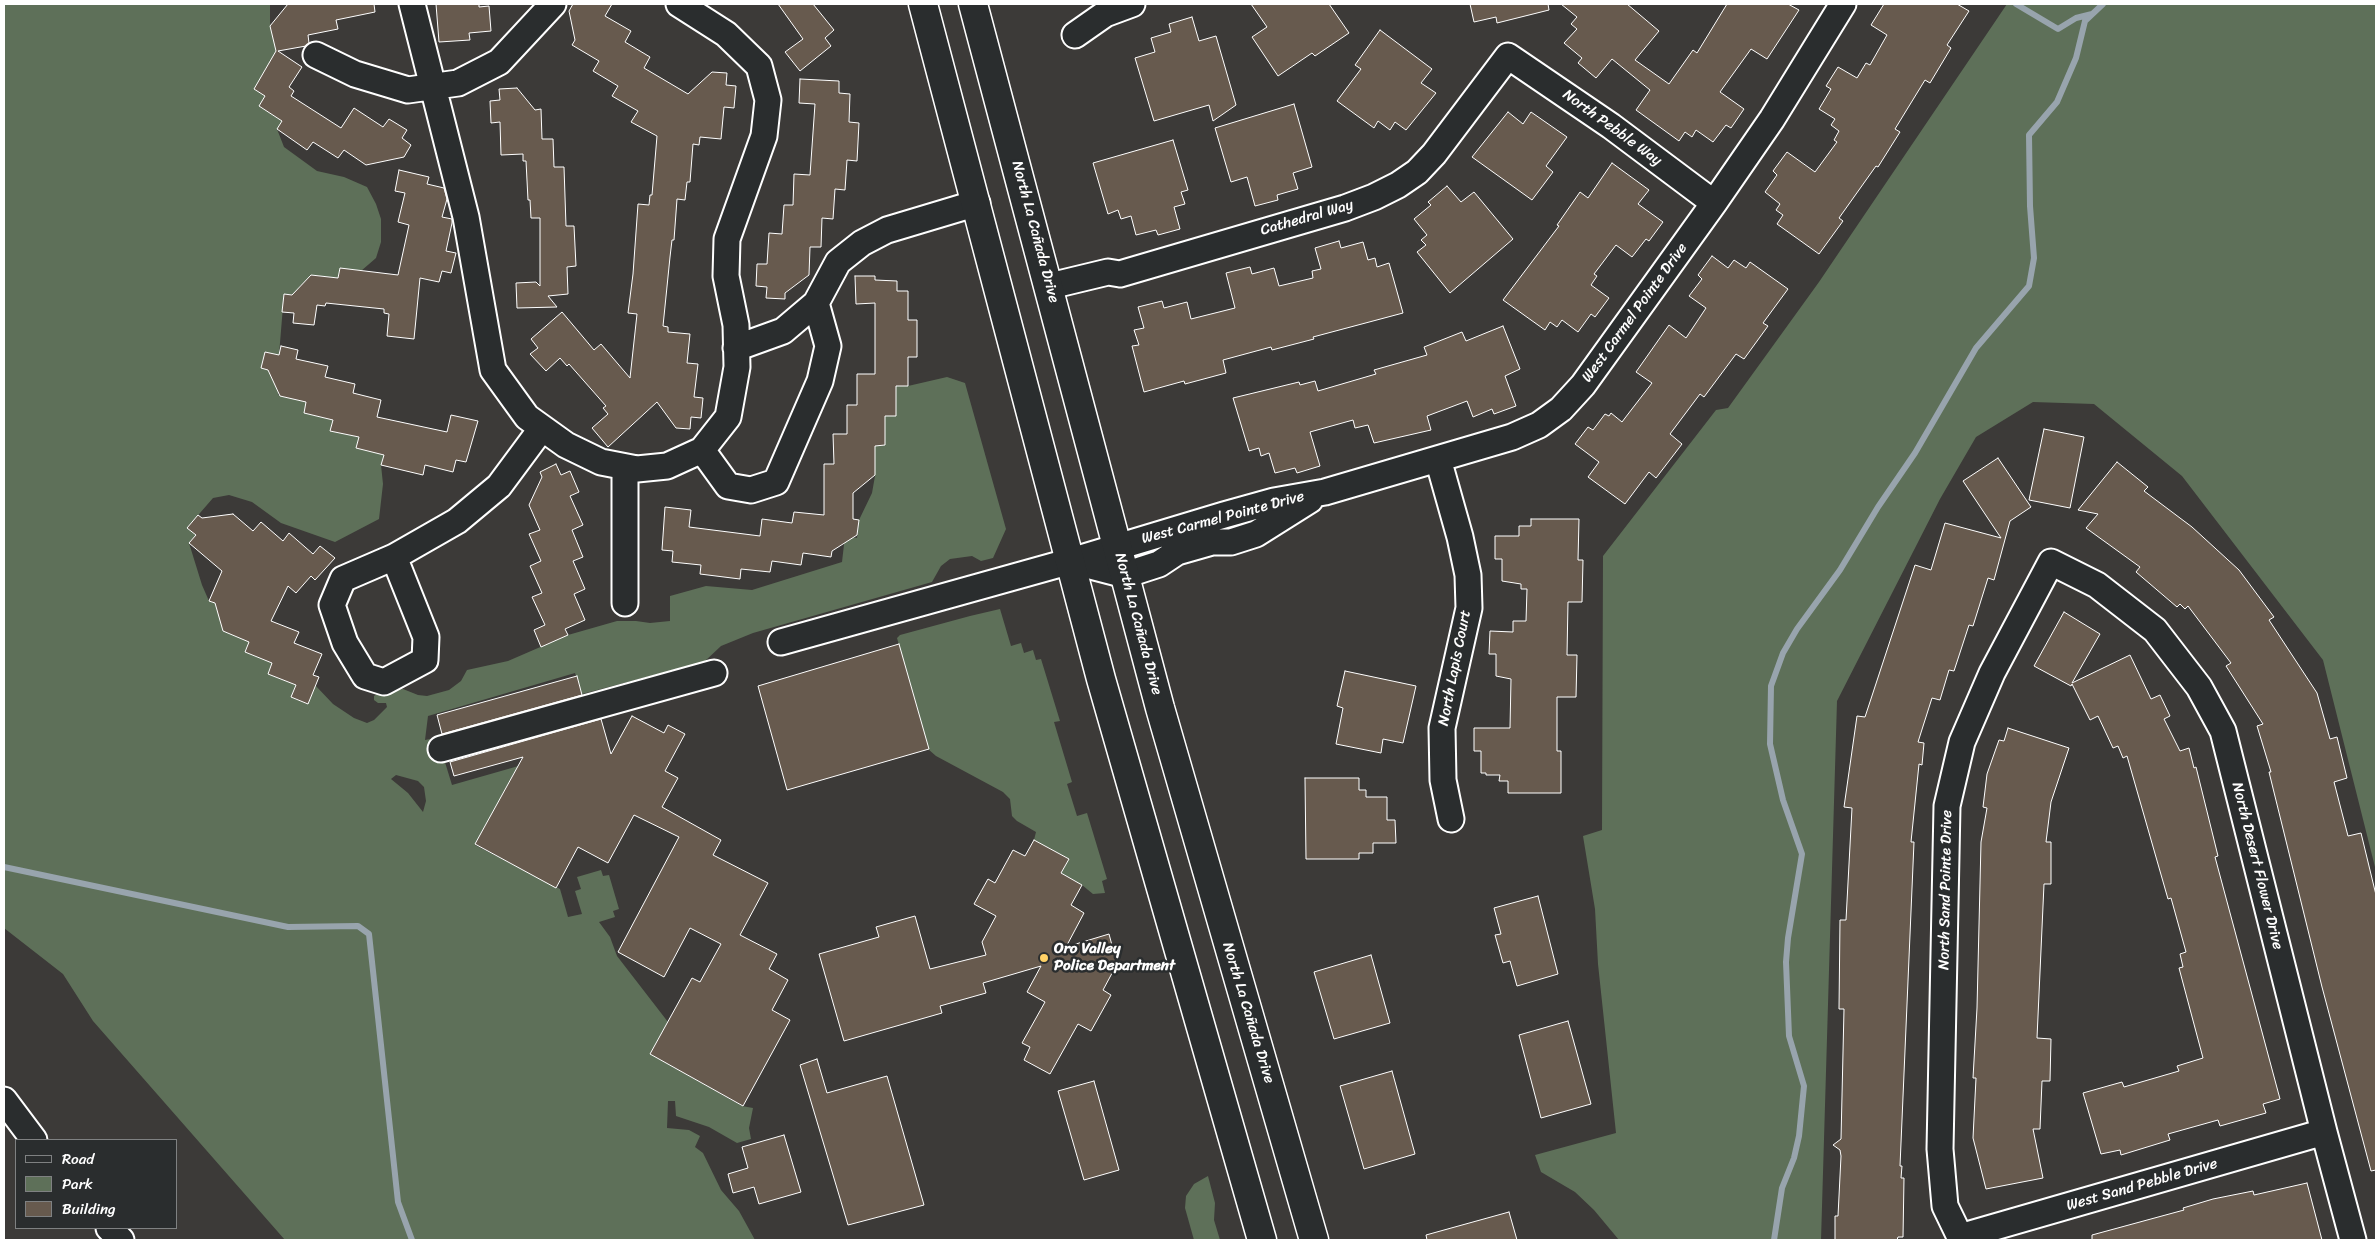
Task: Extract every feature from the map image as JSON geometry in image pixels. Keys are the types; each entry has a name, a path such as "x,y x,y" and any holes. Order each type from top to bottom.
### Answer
{"main road":[{"path":"923,4 1102,679 1262,1240"},
{"name":"North La Cañada Drive","path":"973,4 1050,286 1117,547 1236,977 1314,1240"}],"street":[{"path":"412,4 466,217 493,370 527,417 566,445 602,462 637,469 667,466 702,450 728,417 737,367 736,325 726,276 727,239 764,136 768,100 759,66 726,34 679,4"},
{"path":"316,56 355,74 408,90 458,84 499,62 553,4"},
{"path":"1075,35 1105,14 1132,4"},
{"name":"West Carmel Pointe Drive","path":"781,642 1071,562 1274,501 1325,492 1512,437 1539,425 1561,409 1583,385 1714,203 1772,119 1842,4"},
{"name":"Cathedral Way","path":"1050,286 1108,272 1120,274 1346,208 1398,185 1417,172 1434,154 1508,56"},
{"name":"North Pebble Way","path":"1508,56 1611,126 1714,203"},
{"path":"736,348 783,331 816,303 838,262 862,243 887,230 977,203"},
{"path":"702,450 728,486 751,490 776,482 820,381 828,346 816,303"},
{"path":"394,556 426,637 425,653 424,660 384,682 365,676 345,643 332,605 343,579 394,556 457,521 499,486 542,428"},
{"name":"North Lapis Court","path":"1438,459 1460,538 1468,575 1468,608 1442,728 1443,780 1451,819"},
{"path":"624,603 625,466"},
{"name":"West Carmel Pointe Drive","path":"1125,575 1159,564 1177,552 1212,542 1231,542 1261,532 1289,512 1325,492"},
{"path":"1224,515 1231,542"},
{"path":"1071,562 1125,575"},
{"name":"North Desert Flower Drive","path":"2051,562 2097,585 2155,630 2199,687 2223,731 2353,1240"},
{"name":"North Sand Pointe Drive","path":"1960,1237 1945,1206 1940,1149 1947,806 1962,742 1992,673 2051,562"},
{"path":"441,749 714,673"},
{"path":"4,1100 33,1139"},
{"name":"West Sand Pebble Drive","path":"1960,1237 2324,1132"},
{"path":"110,1229 121,1240"}],"green space":[{"path":"4,4 270,4 270,23 277,50 255,89 265,96 259,106 282,121 277,129 284,147 317,171 344,177 367,187 376,204 381,219 381,242 376,258 361,271 340,269 338,278 310,275 308,286 301,285 297,295 284,294 279,355 265,352 261,368 273,371 280,384 278,395 306,402 304,413 333,420 330,431 359,437 356,448 384,455 381,465 383,484 379,519 335,542 281,523 252,502 229,495 213,498 187,528 196,535 189,543 202,585 209,601 220,605 226,620 222,630 249,642 245,652 272,663 268,674 296,685 291,697 307,704 315,685 333,704 354,718 367,723 374,720 387,707 386,703 378,703 374,700 374,696 380,692 403,689 418,695 427,696 449,690 461,681 467,670 508,661 568,635 617,621 650,623 670,621 670,596 706,586 752,590 842,562 845,536 857,538 859,520 872,493 875,476 875,446 885,445 885,416 896,386 908,386 947,377 965,383 1006,529 993,558 981,561 972,556 950,559 941,566 932,582 753,633 721,646 704,662 582,694 575,673 428,716 425,740 430,739 437,761 444,759 452,785 529,763 514,773 475,845 560,889 568,917 582,914 575,891 581,889 577,877 601,870 603,876 609,875 619,909 613,911 615,917 599,922 610,937 617,956 668,1022 650,1054 742,1106 753,1108 749,1128 751,1139 737,1143 709,1127 676,1116 675,1101 668,1101 667,1128 689,1130 700,1136 695,1147 703,1153 721,1190 739,1211 755,1240 285,1240 93,1021 63,974 4,928","holes":["396,775 418,781 424,787 426,801 423,812 408,793 391,779"]},
{"path":"2007,4 2376,4 2376,871 2323,660 2182,476 2094,404 2033,402 1976,437 1940,499 1837,701 1821,1240 1619,1240 1594,1210 1575,1192 1541,1172 1535,1155 1616,1133 1598,964 1595,909 1583,836 1602,830 1603,556 1716,410 1728,408 1819,282"},
{"path":"1000,609 1011,646 1021,643 1024,653 1033,650 1036,660 1041,659 1060,721 1054,722 1072,782 1067,784 1077,816 1087,813 1107,879 1102,881 1105,893 1093,894 1061,873 1069,859 1034,840 1036,832 1012,816 1010,799 1003,792 936,756 928,749 897,638 900,635"},
{"path":"1208,1176 1215,1203 1214,1220 1220,1240 1194,1240 1185,1208 1186,1196 1194,1184"}],"building":[{"path":"288,4 374,4 375,12 336,20 338,29 308,35 309,43 306,46 278,51 302,67 289,87 294,91 291,96 341,128 354,108 383,127 389,119 407,130 402,138 411,145 404,157 366,165 344,150 338,158 313,142 307,150 277,129 282,121 259,106 265,96 254,89 276,51 270,26"},
{"path":"436,4 479,4 479,7 489,6 491,31 469,33 470,40 439,42"},
{"path":"573,4 612,4 605,16 631,31 625,42 650,57 644,68 688,94 712,72 727,73 726,85 736,86 734,108 724,107 721,139 700,137 699,145 693,144 690,182 687,182 685,200 677,199 674,240 672,240 670,257 663,326 668,327 668,332 690,334 687,363 698,364 694,397 703,398 701,418 691,417 690,429 676,428 657,402 608,447 592,428 608,414 603,408 606,406 569,364 567,366 560,358 546,371 530,354 538,348 531,339 562,312 594,350 601,344 630,378 637,314 628,313 638,204 649,205 650,195 652,195 657,136 631,122 638,111 612,96 618,86 593,71 599,61 572,45 575,40 569,11"},
{"path":"778,4 813,4 834,30 825,38 831,46 800,71 785,52 803,39"},
{"path":"1251,4 1329,4 1349,33 1315,56 1312,53 1278,76 1252,37 1267,27"},
{"path":"1470,4 1548,4 1549,10 1497,23 1496,17 1474,22"},
{"path":"1561,4 1627,4 1659,31 1635,60 1669,84 1693,50 1697,53 1727,4 1788,4 1799,10 1767,59 1751,49 1720,92 1744,109 1731,128 1726,125 1713,142 1696,130 1692,137 1685,132 1679,141 1636,110 1650,90 1612,59 1596,78 1578,63 1582,58 1564,43 1577,29 1571,24 1577,17"},
{"path":"1884,4 1957,4 1969,11 1947,45 1951,48 1930,83 1925,80 1895,129 1900,132 1878,167 1876,166 1839,218 1843,221 1819,254 1777,224 1783,215 1776,210 1780,204 1765,192 1777,175 1773,171 1787,152 1815,172 1837,142 1834,140 1839,131 1831,125 1835,119 1819,109 1831,89 1826,86 1838,67 1857,78 1866,63 1870,65 1887,35 1871,25"},
{"path":"1192,17 1199,41 1216,36 1236,105 1213,121 1209,105 1154,121 1135,58 1155,52 1151,38 1171,32 1169,24"},
{"path":"1380,30 1432,69 1421,83 1436,93 1406,130 1395,122 1390,130 1378,121 1374,128 1337,101 1361,69 1355,65"},
{"path":"800,79 839,81 839,93 850,94 849,122 859,123 857,161 847,160 845,190 835,189 833,219 822,218 821,247 810,247 809,275 785,293 785,299 766,298 767,287 756,286 757,264 767,264 769,233 782,234 784,205 793,205 794,174 810,175 815,104 799,103"},
{"path":"517,88 535,110 541,109 542,139 553,139 554,167 564,167 566,226 574,226 576,266 567,267 568,294 548,296 557,307 517,308 516,283 536,282 540,286 540,218 531,218 526,161 523,161 523,154 501,155 500,122 491,123 490,101 500,100 499,89"},
{"path":"1294,104 1312,167 1293,173 1298,189 1277,195 1278,200 1255,206 1247,177 1231,182 1215,128"},
{"path":"1508,112 1523,124 1531,112 1567,137 1546,166 1553,172 1532,200 1472,157"},
{"path":"1173,140 1188,190 1181,192 1185,204 1174,207 1180,229 1158,235 1156,230 1136,235 1131,216 1121,219 1118,210 1108,214 1093,163"},
{"path":"1612,163 1649,190 1638,204 1663,222 1649,241 1646,239 1632,257 1616,245 1594,274 1597,276 1591,285 1609,298 1595,317 1591,314 1578,332 1562,320 1557,327 1550,322 1545,330 1503,300 1559,226 1557,225 1580,192 1588,198"},
{"path":"399,170 429,177 427,184 444,188 447,199 442,217 452,219 446,251 456,253 451,273 442,271 439,282 420,278 414,339 387,336 389,314 384,313 384,309 326,303 325,306 317,305 314,325 293,323 294,313 282,312 284,294 292,295 311,275 338,278 340,268 398,275 409,225 398,222 405,193 395,191"},
{"path":"1447,186 1461,202 1474,192 1513,239 1450,293 1417,252 1426,245 1421,240 1427,235 1414,219 1431,205 1428,202"},
{"path":"1339,241 1341,248 1363,242 1368,260 1375,258 1377,267 1389,263 1403,313 1272,350 1271,347 1223,360 1226,373 1185,384 1184,381 1144,392 1132,346 1139,345 1134,330 1144,328 1138,307 1162,301 1164,308 1187,302 1191,319 1235,308 1226,273 1250,267 1252,274 1274,268 1279,286 1313,278 1312,271 1321,269 1315,248"},
{"path":"1712,256 1728,268 1734,260 1746,268 1750,262 1788,289 1763,323 1768,326 1744,359 1736,354 1704,397 1700,394 1670,434 1682,444 1656,478 1649,472 1625,504 1588,477 1599,462 1575,444 1588,427 1593,430 1605,414 1609,416 1611,413 1622,422 1652,383 1636,372 1669,325 1686,338 1706,308 1689,296 1702,279 1698,275"},
{"path":"855,276 875,276 875,280 897,281 897,291 908,291 908,320 917,320 917,357 908,357 908,386 896,386 896,416 885,416 885,445 875,446 875,475 853,493 853,519 859,520 857,535 832,551 831,557 803,553 801,565 772,561 770,572 741,569 740,579 700,574 701,565 672,562 673,551 662,550 665,507 691,510 689,527 760,536 762,519 792,523 794,512 824,515 824,464 834,464 833,434 847,434 847,405 857,405 857,374 875,374 875,303 856,304"},
{"path":"1503,326 1520,369 1505,376 1516,406 1494,414 1492,409 1473,417 1467,401 1427,416 1431,430 1374,443 1368,425 1355,428 1353,420 1310,432 1320,466 1297,473 1295,468 1275,473 1269,453 1261,456 1259,448 1249,451 1233,398 1299,382 1300,385 1315,381 1318,391 1376,374 1374,370 1427,355 1424,347 1462,332 1466,341"},
{"path":"281,346 298,350 296,359 328,366 325,377 355,384 353,393 381,400 377,417 447,432 451,415 478,421 466,462 456,460 453,472 425,465 423,475 381,465 384,455 356,448 359,437 330,431 333,420 304,413 306,402 280,396 268,370 261,368 265,352 279,355"},
{"path":"2044,429 2084,437 2070,508 2029,500"},
{"path":"1998,458 2031,507 2010,521 1994,580 1988,578 1973,626 1969,625 1954,671 1949,670 1940,700 1932,698 1918,742 1924,743 1922,765 1919,764 1911,842 1914,842 1900,1166 1902,1166 1901,1178 1904,1178 1903,1237 1898,1237 1897,1240 1835,1240 1835,1216 1838,1216 1841,1156 1840,1150 1833,1145 1841,1139 1844,1009 1839,1009 1840,920 1846,920 1852,808 1844,807 1857,716 1865,717 1915,565 1931,570 1945,523 2001,538 1963,481"},
{"path":"2117,462 2148,487 2144,491 2192,527 2239,570 2274,617 2269,620 2317,693 2330,739 2337,737 2347,778 2334,782 2348,836 2361,833 2376,895 2376,1170 2371,1171 2322,987 2269,772 2271,772 2257,726 2263,724 2226,666 2231,663 2188,606 2185,609 2180,604 2177,607 2136,572 2140,567 2086,528 2098,514 2078,510"},
{"path":"556,464 561,475 570,471 579,492 570,496 583,525 572,530 583,557 573,561 585,589 574,594 585,620 565,629 568,635 541,647 534,630 545,625 532,597 542,593 530,566 541,561 529,534 540,530 529,505 542,477 540,472"},
{"path":"233,514 253,531 261,522 283,541 289,533 313,554 320,546 335,558 315,580 311,576 296,593 288,586 271,621 299,632 294,643 322,654 313,675 319,677 308,704 291,697 296,685 268,674 272,663 245,652 249,642 223,631 215,603 209,601 222,571 189,543 196,535 187,528 198,515 202,518"},
{"path":"1531,519 1579,519 1578,560 1583,560 1582,602 1568,602 1567,655 1577,655 1576,697 1557,697 1557,751 1561,751 1561,793 1508,793 1508,781 1499,781 1500,775 1481,773 1481,751 1474,751 1474,728 1510,728 1511,679 1496,676 1496,654 1489,654 1490,631 1513,632 1513,621 1526,621 1527,589 1521,589 1521,584 1502,581 1502,559 1495,559 1495,536 1519,536 1519,526 1531,526"},
{"path":"2064,612 2100,634 2072,683 2130,655 2151,699 2160,695 2170,716 2164,719 2180,751 2189,748 2194,768 2196,767 2218,856 2215,857 2280,1099 2263,1104 2266,1113 2220,1126 2218,1120 2168,1134 2170,1140 2121,1155 2120,1150 2101,1154 2083,1093 2122,1082 2124,1087 2179,1071 2177,1066 2203,1058 2179,968 2183,967 2180,954 2186,952 2171,898 2168,899 2127,756 2123,758 2118,746 2113,748 2098,716 2090,720 2072,684 2071,686 2034,666"},
{"path":"899,644 929,749 787,790 758,686"},
{"path":"1345,671 1416,686 1403,743 1383,739 1381,753 1336,744 1343,708 1337,706"},
{"path":"577,676 582,695 442,734 437,715"},
{"path":"632,716 664,733 668,725 685,734 665,771 678,778 662,807 721,840 713,855 768,883 740,935 777,954 769,969 788,980 772,1010 790,1020 743,1106 650,1054 692,978 700,982 721,944 690,928 664,977 618,952 679,837 634,815 608,863 578,847 556,888 475,844 523,757 454,776 450,762 601,719 611,754"},
{"path":"2008,728 2069,748 2051,802 2046,842 2051,842 2051,884 2044,884 2037,1038 2051,1039 2050,1081 2042,1081 2040,1129 2033,1129 2043,1178 1986,1189 1973,1138 1976,1078 1973,1078 1977,1008 1981,842 1987,808 1983,807 1987,774 1999,740 2004,741"},
{"path":"1305,778 1359,778 1359,790 1366,790 1366,797 1387,797 1387,820 1395,820 1396,843 1373,843 1373,853 1359,853 1359,859 1306,859"},
{"path":"1034,840 1069,859 1061,873 1082,885 1071,905 1084,913 1066,947 1109,934 1117,964 1103,990 1111,995 1091,1031 1078,1024 1050,1074 1024,1060 1030,1047 1022,1043 1045,1002 1027,992 1041,966 983,983 986,993 940,1006 942,1013 844,1041 819,954 879,937 876,927 915,916 930,969 986,955 982,942 996,916 974,904 988,879 995,883 1013,850 1025,856"},
{"path":"1538,896 1558,974 1517,986 1510,961 1503,963 1495,935 1501,934 1494,908"},
{"path":"1371,955 1390,1023 1334,1039 1314,972"},
{"path":"1568,1021 1591,1104 1541,1118 1519,1035"},
{"path":"817,1059 827,1093 887,1076 924,1205 848,1225 800,1065"},
{"path":"1392,1071 1415,1154 1364,1169 1340,1086"},
{"path":"1094,1081 1119,1170 1084,1180 1058,1091"},
{"path":"784,1135 801,1192 759,1204 754,1187 733,1193 728,1174 748,1168 742,1147"},
{"path":"2307,1183 2322,1240 2092,1240 2092,1235 2184,1210 2183,1208 2213,1199 2253,1191 2254,1195"},
{"path":"1509,1212 1517,1240 1427,1240 1426,1235"}],"waterway":[{"path":"2016,4 2058,29 2076,18 2092,14"},
{"path":"1774,1240 1782,1188 1794,1158 1799,1136 1804,1086 1789,1036 1786,962 1788,938 1802,854 1783,800 1770,744 1771,686 1783,653 1797,629 1840,570 1878,507 1915,453 1976,348 2029,286 2034,258 2030,206 2029,135 2057,102 2076,58 2085,21 2103,4"},
{"path":"4,867 288,927 358,926 369,934 398,1202 412,1240"}],"place":[{"name":"Oro Valley Police Department","path":"1044,958"}]}
